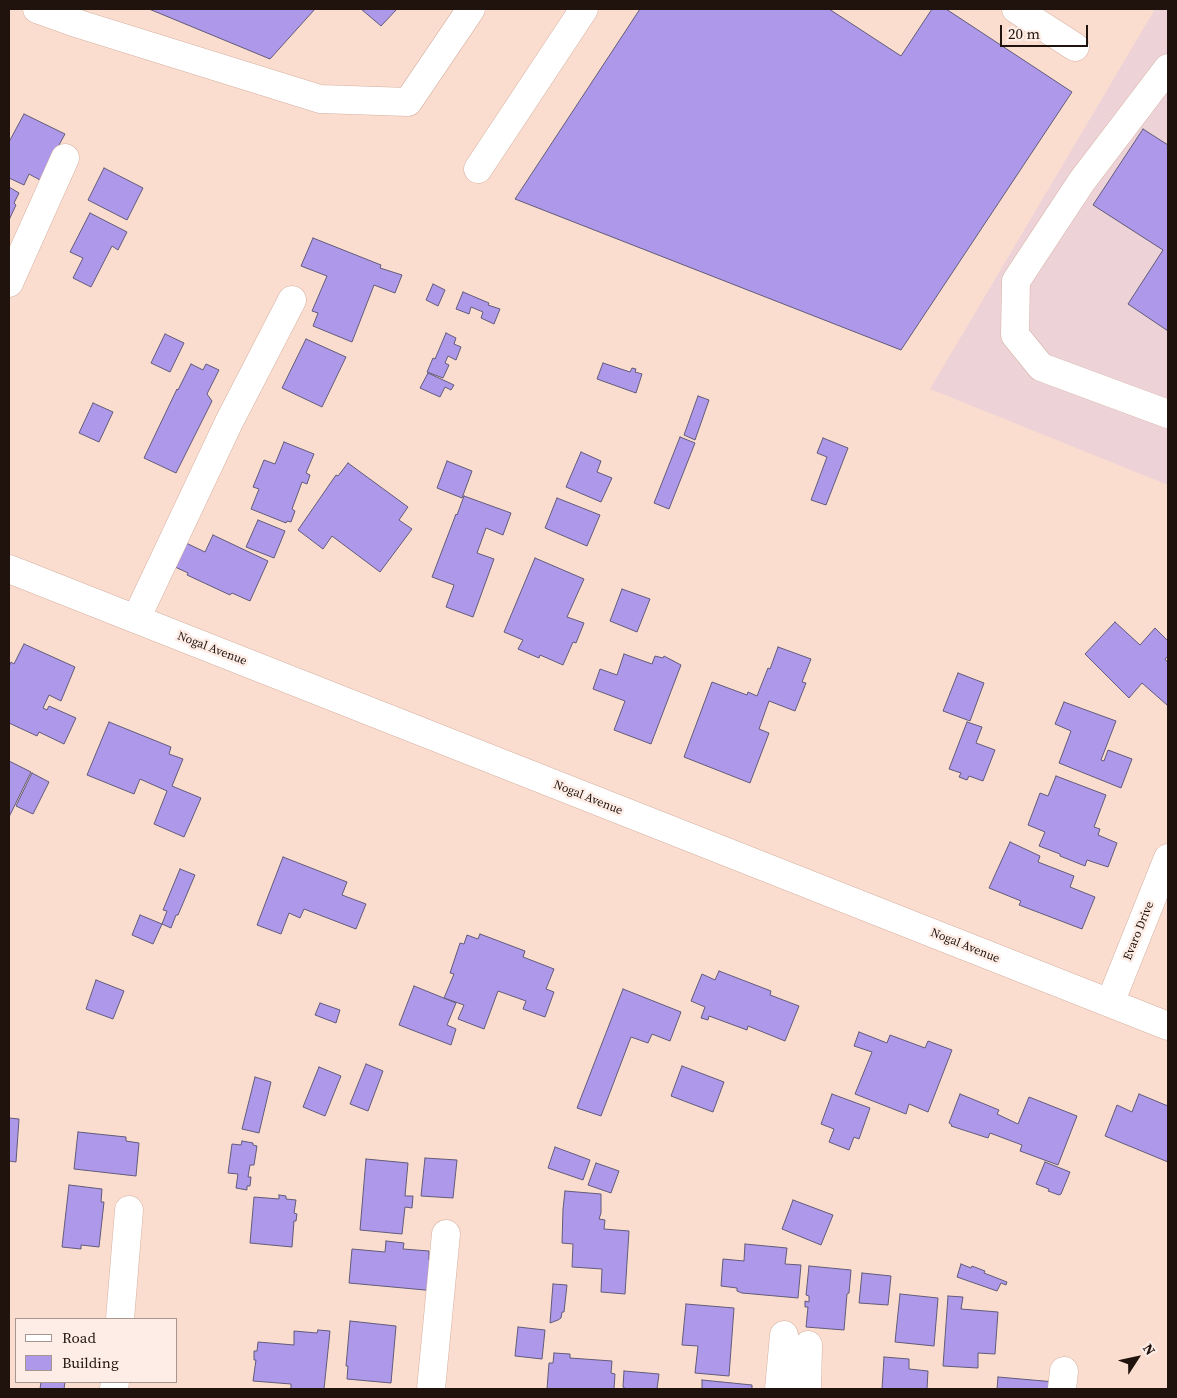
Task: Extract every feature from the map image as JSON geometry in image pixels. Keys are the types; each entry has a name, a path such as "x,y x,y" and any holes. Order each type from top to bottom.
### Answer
{"street":[{"path":"37,9 79,24 320,99 408,102 470,9"},
{"path":"478,169 584,9"},
{"path":"1016,9 1075,47"},
{"path":"1168,68 1082,181 1016,281 1015,334 1041,367 1168,414"},
{"path":"9,283 65,158"},
{"path":"136,620 229,422 292,300"},
{"name":"Nogal Avenue","path":"9,569 1168,1026"},
{"name":"Evaro Drive","path":"1110,1003 1168,858"},
{"path":"120,1318 129,1210"},
{"path":"431,1389 446,1234"},
{"path":"779,1389 796,1340 807,1389"}],"shaded area":[{"path":"1155,9 1168,9 1168,485 930,389"}],"building":[{"path":"149,9 315,9 270,59"},
{"path":"361,9 397,9 381,26"},
{"path":"640,9 829,9 901,56 932,9 946,9 1072,92 901,350 515,199"},
{"path":"24,114 65,134 40,180 29,174 24,185 9,178 9,142"},
{"path":"1143,129 1168,145 1168,331 1128,304 1163,250 1093,205"},
{"path":"104,168 143,188 127,220 88,200"},
{"path":"9,187 19,193 9,220"},
{"path":"90,213 127,232 118,250 112,246 91,287 73,278 83,258 70,252"},
{"path":"313,238 381,265 380,268 402,275 395,293 374,285 352,342 313,326 318,313 312,311 327,276 301,266"},
{"path":"433,284 445,290 438,306 426,300"},
{"path":"463,292 500,309 494,324 481,318 483,312 471,307 469,314 456,309"},
{"path":"446,333 456,338 454,344 461,347 456,360 448,356 445,363 449,365 443,378 427,372"},
{"path":"165,334 184,343 170,372 151,363"},
{"path":"306,339 346,357 322,407 282,388"},
{"path":"603,363 630,372 632,368 636,369 635,372 642,374 636,393 597,379"},
{"path":"191,364 203,370 206,364 219,370 207,394 212,401 176,473 144,458"},
{"path":"428,373 454,385 451,390 445,387 440,397 420,388"},
{"path":"698,396 709,400 695,440 684,435"},
{"path":"93,403 113,412 99,442 79,433"},
{"path":"680,437 695,443 669,509 654,503"},
{"path":"823,438 848,448 826,505 811,500 827,457 817,453"},
{"path":"284,442 314,454 306,473 310,475 307,484 302,482 292,509 295,511 291,522 287,521 286,523 251,509 259,489 253,487 264,460 275,464"},
{"path":"581,452 601,461 597,472 612,478 601,502 566,487"},
{"path":"447,461 472,471 462,498 437,488"},
{"path":"348,463 408,507 399,520 412,529 380,572 332,536 323,549 298,530 336,475 338,476"},
{"path":"464,496 511,513 503,535 486,528 477,553 494,559 473,617 446,607 454,585 432,577"},
{"path":"557,498 600,515 587,546 545,528"},
{"path":"258,520 285,531 274,558 246,547"},
{"path":"213,535 268,561 250,601 232,593 230,595 187,575 188,573 173,566 184,542 205,552"},
{"path":"535,558 584,579 567,617 584,623 576,643 573,642 563,665 540,655 539,658 518,649 523,640 504,632"},
{"path":"622,589 650,599 637,632 610,621"},
{"path":"1115,622 1140,645 1155,628 1168,641 1168,656 1165,659 1168,663 1167,705 1142,683 1129,698 1085,654"},
{"path":"24,644 75,667 61,701 49,695 43,708 47,710 49,706 76,718 64,744 39,732 37,736 9,723 9,667 11,662 14,664"},
{"path":"778,647 811,659 802,682 806,683 795,711 769,701 759,729 769,733 750,783 684,757 712,682 747,695 748,692 757,696"},
{"path":"624,654 652,664 655,656 663,658 664,656 681,665 651,744 614,730 625,701 593,689 600,669 617,675"},
{"path":"958,673 984,683 970,721 943,711"},
{"path":"1064,702 1116,721 1101,760 1104,761 1108,750 1132,759 1121,788 1059,763 1071,731 1055,724"},
{"path":"109,722 171,747 169,754 183,759 172,786 201,798 184,837 154,824 167,791 140,779 134,794 87,775"},
{"path":"967,722 982,727 976,743 995,750 983,781 969,776 967,780 959,777 961,773 949,769"},
{"path":"9,761 31,772 9,817"},
{"path":"32,773 49,782 33,814 16,806"},
{"path":"1056,776 1106,795 1094,827 1100,829 1098,835 1117,843 1108,867 1087,860 1085,866 1039,846 1045,832 1028,825 1040,793 1048,796"},
{"path":"1010,842 1040,856 1038,862 1074,876 1070,887 1095,897 1082,929 1019,905 1021,901 989,888"},
{"path":"283,857 347,882 342,895 366,904 356,929 304,909 300,918 289,913 281,934 257,925"},
{"path":"180,869 195,875 171,928 162,924 167,911 163,910"},
{"path":"140,915 162,924 153,944 132,935"},
{"path":"480,934 525,951 523,957 554,969 546,989 554,992 545,1017 523,1009 526,1001 498,991 484,1029 458,1019 464,1005 444,998 454,974 450,973 460,943 464,944 467,935 478,939"},
{"path":"719,971 771,991 770,995 799,1006 785,1041 748,1026 747,1030 709,1016 708,1020 701,1018 705,1007 691,1001 702,974 715,980"},
{"path":"96,980 124,991 113,1019 86,1009"},
{"path":"414,986 456,1003 447,1025 456,1029 451,1045 399,1025"},
{"path":"623,989 681,1012 670,1041 652,1034 648,1043 631,1037 601,1116 577,1108"},
{"path":"320,1003 340,1010 336,1023 315,1015"},
{"path":"859,1032 887,1043 890,1035 925,1048 928,1041 952,1050 928,1112 909,1104 906,1114 855,1094 872,1052 854,1046"},
{"path":"366,1064 383,1071 368,1111 350,1104"},
{"path":"682,1066 724,1082 713,1112 671,1096"},
{"path":"319,1067 341,1076 325,1116 303,1107"},
{"path":"255,1077 271,1082 259,1133 242,1129"},
{"path":"832,1094 870,1108 859,1139 854,1137 849,1150 829,1142 834,1129 821,1124"},
{"path":"960,1094 999,1110 997,1114 1018,1124 1029,1097 1077,1116 1058,1165 1020,1151 1022,1145 990,1133 988,1138 951,1126 949,1123"},
{"path":"1139,1094 1168,1106 1168,1162 1105,1136 1117,1105 1132,1112"},
{"path":"9,1118 19,1119 16,1162 9,1161"},
{"path":"78,1132 126,1137 126,1141 139,1143 136,1176 74,1169"},
{"path":"242,1141 253,1143 253,1145 257,1146 254,1165 250,1165 248,1177 251,1177 250,1186 247,1186 247,1190 236,1188 238,1174 228,1173 232,1144 241,1145"},
{"path":"555,1147 590,1160 583,1180 548,1168"},
{"path":"425,1158 457,1160 453,1198 421,1196"},
{"path":"366,1159 408,1163 405,1196 413,1196 412,1208 405,1207 402,1234 360,1230"},
{"path":"1045,1162 1070,1172 1059,1195 1036,1184"},
{"path":"596,1163 619,1171 611,1193 588,1185"},
{"path":"69,1185 102,1189 101,1202 104,1202 99,1247 81,1245 81,1249 62,1247"},
{"path":"565,1191 601,1194 601,1213 599,1219 605,1220 604,1229 629,1231 625,1294 601,1292 602,1269 572,1267 573,1244 562,1243"},
{"path":"279,1195 286,1196 286,1199 296,1200 294,1213 297,1214 296,1221 294,1221 292,1247 250,1243 254,1197 279,1199"},
{"path":"793,1200 833,1215 821,1245 782,1229"},
{"path":"386,1241 404,1243 403,1249 429,1251 429,1260 438,1261 436,1291 349,1283 352,1249 385,1252"},
{"path":"745,1244 787,1248 785,1264 801,1265 798,1298 742,1293 737,1291 737,1288 721,1286 723,1259 744,1261"},
{"path":"961,1264 985,1271 984,1273 1007,1282 1006,1285 1001,1283 997,1291 957,1277"},
{"path":"809,1266 851,1270 844,1330 806,1327 808,1307 805,1307 805,1301 809,1302 809,1296 806,1295"},
{"path":"862,1273 891,1276 888,1305 859,1303"},
{"path":"553,1284 567,1285 564,1312 562,1312 561,1318 550,1323"},
{"path":"900,1294 938,1298 934,1346 895,1342"},
{"path":"948,1296 963,1297 961,1309 998,1312 995,1354 978,1353 978,1368 943,1366"},
{"path":"686,1304 734,1308 729,1376 695,1373 698,1346 682,1345"},
{"path":"350,1321 396,1326 391,1383 347,1379 348,1366 346,1366"},
{"path":"518,1327 545,1330 542,1359 515,1356"},
{"path":"318,1330 330,1331 324,1389 291,1389 291,1384 253,1381 256,1360 254,1360 254,1351 257,1351 258,1342 294,1345 294,1331 317,1333"},
{"path":"554,1353 570,1354 570,1358 612,1361 611,1373 615,1374 614,1389 547,1389 549,1363 553,1363"},
{"path":"884,1357 909,1359 909,1369 928,1371 927,1389 882,1389"},
{"path":"624,1371 659,1374 657,1389 624,1389"},
{"path":"998,1377 1055,1382 1054,1389 997,1389"},
{"path":"702,1380 752,1385 752,1389 702,1389"},
{"path":"41,1383 65,1383 64,1389 40,1389"}]}
